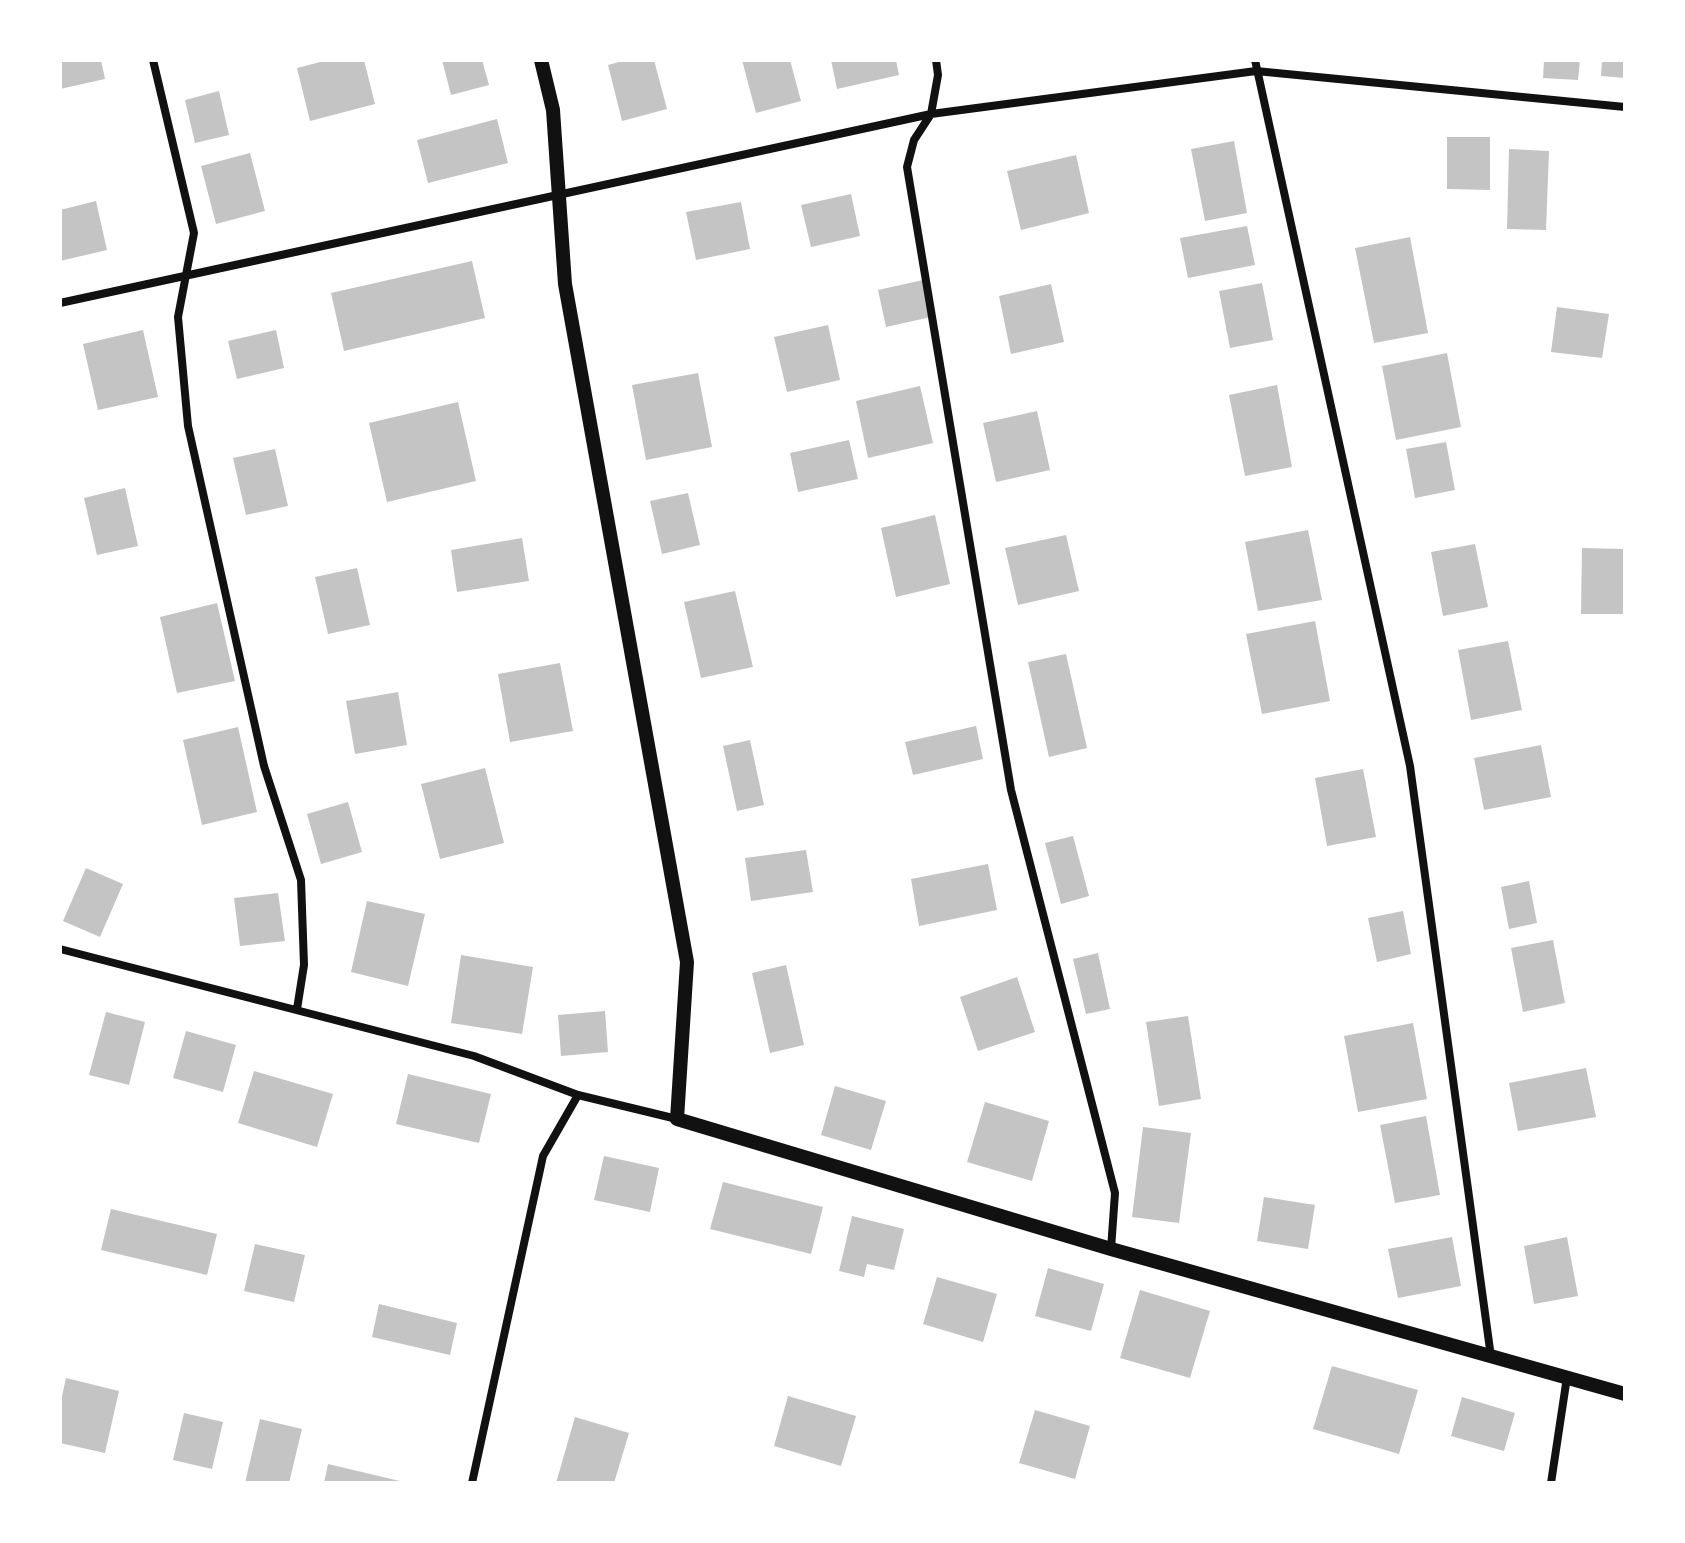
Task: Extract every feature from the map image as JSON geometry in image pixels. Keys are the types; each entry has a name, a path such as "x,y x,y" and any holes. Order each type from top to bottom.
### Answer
{"street":[{"path":"153,60 194,233 178,317 188,426 264,766 301,880 304,965 297,1009"},
{"path":"541,60 553,110 565,284 687,962 677,1119"},
{"path":"936,60 938,75 931,114 914,140 907,167 1011,790 1115,1193 1111,1249"},
{"path":"1255,60 1410,766 1491,1357"},
{"path":"60,303 931,114 1256,71 1625,107"},
{"path":"60,949 474,1056 578,1095 677,1119 1111,1249 1625,1394"},
{"path":"472,1483 543,1156 578,1095"},
{"path":"1551,1483 1567,1377"}],"building":[{"path":"60,60 101,60 105,79 60,89"},
{"path":"328,60 364,60 375,104 310,121 297,68"},
{"path":"442,60 482,60 489,85 451,95"},
{"path":"626,60 654,60 667,109 622,121 608,65"},
{"path":"742,60 790,60 801,101 756,113"},
{"path":"831,60 896,60 899,75 837,89"},
{"path":"1544,60 1580,60 1578,80 1543,78"},
{"path":"1602,60 1625,60 1625,78 1601,76"},
{"path":"219,91 229,135 195,143 185,100"},
{"path":"497,119 508,163 428,183 417,140"},
{"path":"1447,137 1490,137 1490,190 1447,189"},
{"path":"1234,141 1247,213 1205,221 1191,149"},
{"path":"1509,149 1549,151 1546,230 1507,229"},
{"path":"250,153 265,211 216,224 201,166"},
{"path":"1076,155 1089,213 1021,230 1007,171"},
{"path":"851,194 860,236 811,247 801,205"},
{"path":"96,201 107,250 60,261 60,210"},
{"path":"741,202 750,249 696,260 686,212"},
{"path":"1247,226 1255,265 1188,278 1180,238"},
{"path":"1410,237 1428,333 1374,343 1355,248"},
{"path":"472,261 485,318 344,351 331,293"},
{"path":"923,280 931,317 886,327 878,290"},
{"path":"1262,283 1273,340 1230,348 1219,291"},
{"path":"1051,284 1064,342 1011,354 999,296"},
{"path":"1557,307 1609,314 1602,358 1551,352"},
{"path":"828,325 840,380 787,392 774,337"},
{"path":"143,330 158,397 98,410 83,344"},
{"path":"276,330 284,368 237,379 228,341"},
{"path":"1447,353 1461,427 1396,440 1382,366"},
{"path":"698,373 712,447 646,460 632,385"},
{"path":"1277,385 1292,467 1245,476 1229,395"},
{"path":"920,386 933,443 868,458 856,401"},
{"path":"458,402 476,481 387,502 369,423"},
{"path":"1037,411 1050,470 996,482 983,423"},
{"path":"849,440 858,479 798,492 790,453"},
{"path":"1446,442 1455,490 1415,498 1406,449"},
{"path":"275,449 288,506 246,515 233,458"},
{"path":"125,488 138,546 97,555 84,498"},
{"path":"688,493 700,545 662,554 650,501"},
{"path":"935,515 950,584 896,597 881,528"},
{"path":"1308,530 1322,600 1258,611 1245,542"},
{"path":"1066,535 1079,591 1018,605 1005,548"},
{"path":"522,538 529,581 457,592 451,550"},
{"path":"1475,544 1488,607 1443,616 1431,552"},
{"path":"1582,548 1625,549 1625,614 1581,614"},
{"path":"357,568 370,625 328,634 315,577"},
{"path":"735,591 753,667 701,678 684,602"},
{"path":"217,603 235,681 177,693 160,617"},
{"path":"1315,621 1330,701 1262,714 1246,634"},
{"path":"1508,641 1522,710 1471,720 1458,650"},
{"path":"1066,654 1087,748 1049,757 1028,662"},
{"path":"560,663 573,731 510,742 498,674"},
{"path":"398,692 407,745 355,754 346,701"},
{"path":"976,726 983,759 913,775 905,742"},
{"path":"238,727 257,812 202,825 183,740"},
{"path":"750,740 764,805 737,811 723,746"},
{"path":"1541,745 1551,797 1484,810 1474,758"},
{"path":"485,768 504,843 440,859 421,784"},
{"path":"1363,769 1376,837 1327,846 1315,778"},
{"path":"348,802 362,852 321,864 307,814"},
{"path":"1073,836 1089,896 1061,904 1045,843"},
{"path":"806,850 813,892 751,901 745,858"},
{"path":"988,864 997,910 919,926 911,879"},
{"path":"86,868 123,884 100,937 63,921"},
{"path":"1529,881 1537,923 1509,929 1501,887"},
{"path":"278,893 285,941 240,946 234,898"},
{"path":"367,901 425,914 408,986 351,972"},
{"path":"1403,911 1411,954 1377,962 1368,918"},
{"path":"1553,940 1565,1003 1523,1012 1511,948"},
{"path":"1098,953 1110,1009 1086,1014 1073,959"},
{"path":"461,955 533,967 522,1034 451,1023"},
{"path":"786,965 804,1045 770,1053 752,973"},
{"path":"1017,977 1035,1032 978,1051 960,997"},
{"path":"605,1011 608,1052 561,1056 558,1015"},
{"path":"106,1012 145,1022 129,1085 89,1075"},
{"path":"1188,1016 1201,1099 1159,1106 1146,1022"},
{"path":"1413,1023 1427,1099 1358,1112 1344,1036"},
{"path":"186,1031 236,1045 223,1092 173,1078"},
{"path":"1586,1068 1596,1117 1518,1131 1509,1083"},
{"path":"254,1071 333,1094 317,1147 238,1123"},
{"path":"408,1074 491,1094 479,1143 396,1124"},
{"path":"835,1086 886,1101 871,1150 821,1135"},
{"path":"985,1102 1049,1121 1032,1181 967,1162"},
{"path":"1426,1116 1440,1195 1395,1203 1380,1125"},
{"path":"1143,1127 1191,1133 1179,1223 1132,1217"},
{"path":"604,1156 659,1168 650,1212 594,1200"},
{"path":"723,1182 823,1207 811,1254 710,1229"},
{"path":"1264,1197 1315,1205 1308,1249 1257,1241"},
{"path":"111,1209 217,1234 207,1275 101,1250"},
{"path":"852,1216 904,1229 894,1270 867,1264 864,1277 839,1271"},
{"path":"1452,1237 1461,1286 1398,1298 1388,1249"},
{"path":"1567,1237 1578,1296 1534,1304 1524,1246"},
{"path":"255,1244 305,1255 294,1302 244,1291"},
{"path":"1048,1268 1104,1284 1091,1331 1035,1316"},
{"path":"937,1277 997,1294 983,1342 923,1324"},
{"path":"1140,1290 1210,1311 1190,1378 1120,1358"},
{"path":"379,1304 457,1323 450,1355 372,1337"},
{"path":"1332,1366 1418,1390 1399,1454 1313,1429"},
{"path":"66,1378 119,1391 105,1453 60,1443 60,1405"},
{"path":"788,1396 856,1416 841,1466 774,1446"},
{"path":"1462,1397 1515,1413 1504,1451 1451,1436"},
{"path":"1035,1410 1090,1426 1075,1479 1019,1463"},
{"path":"184,1413 223,1422 212,1469 173,1460"},
{"path":"575,1417 629,1433 614,1483 556,1483"},
{"path":"260,1419 302,1429 289,1483 245,1483"},
{"path":"328,1464 404,1482 404,1483 324,1483"}]}
